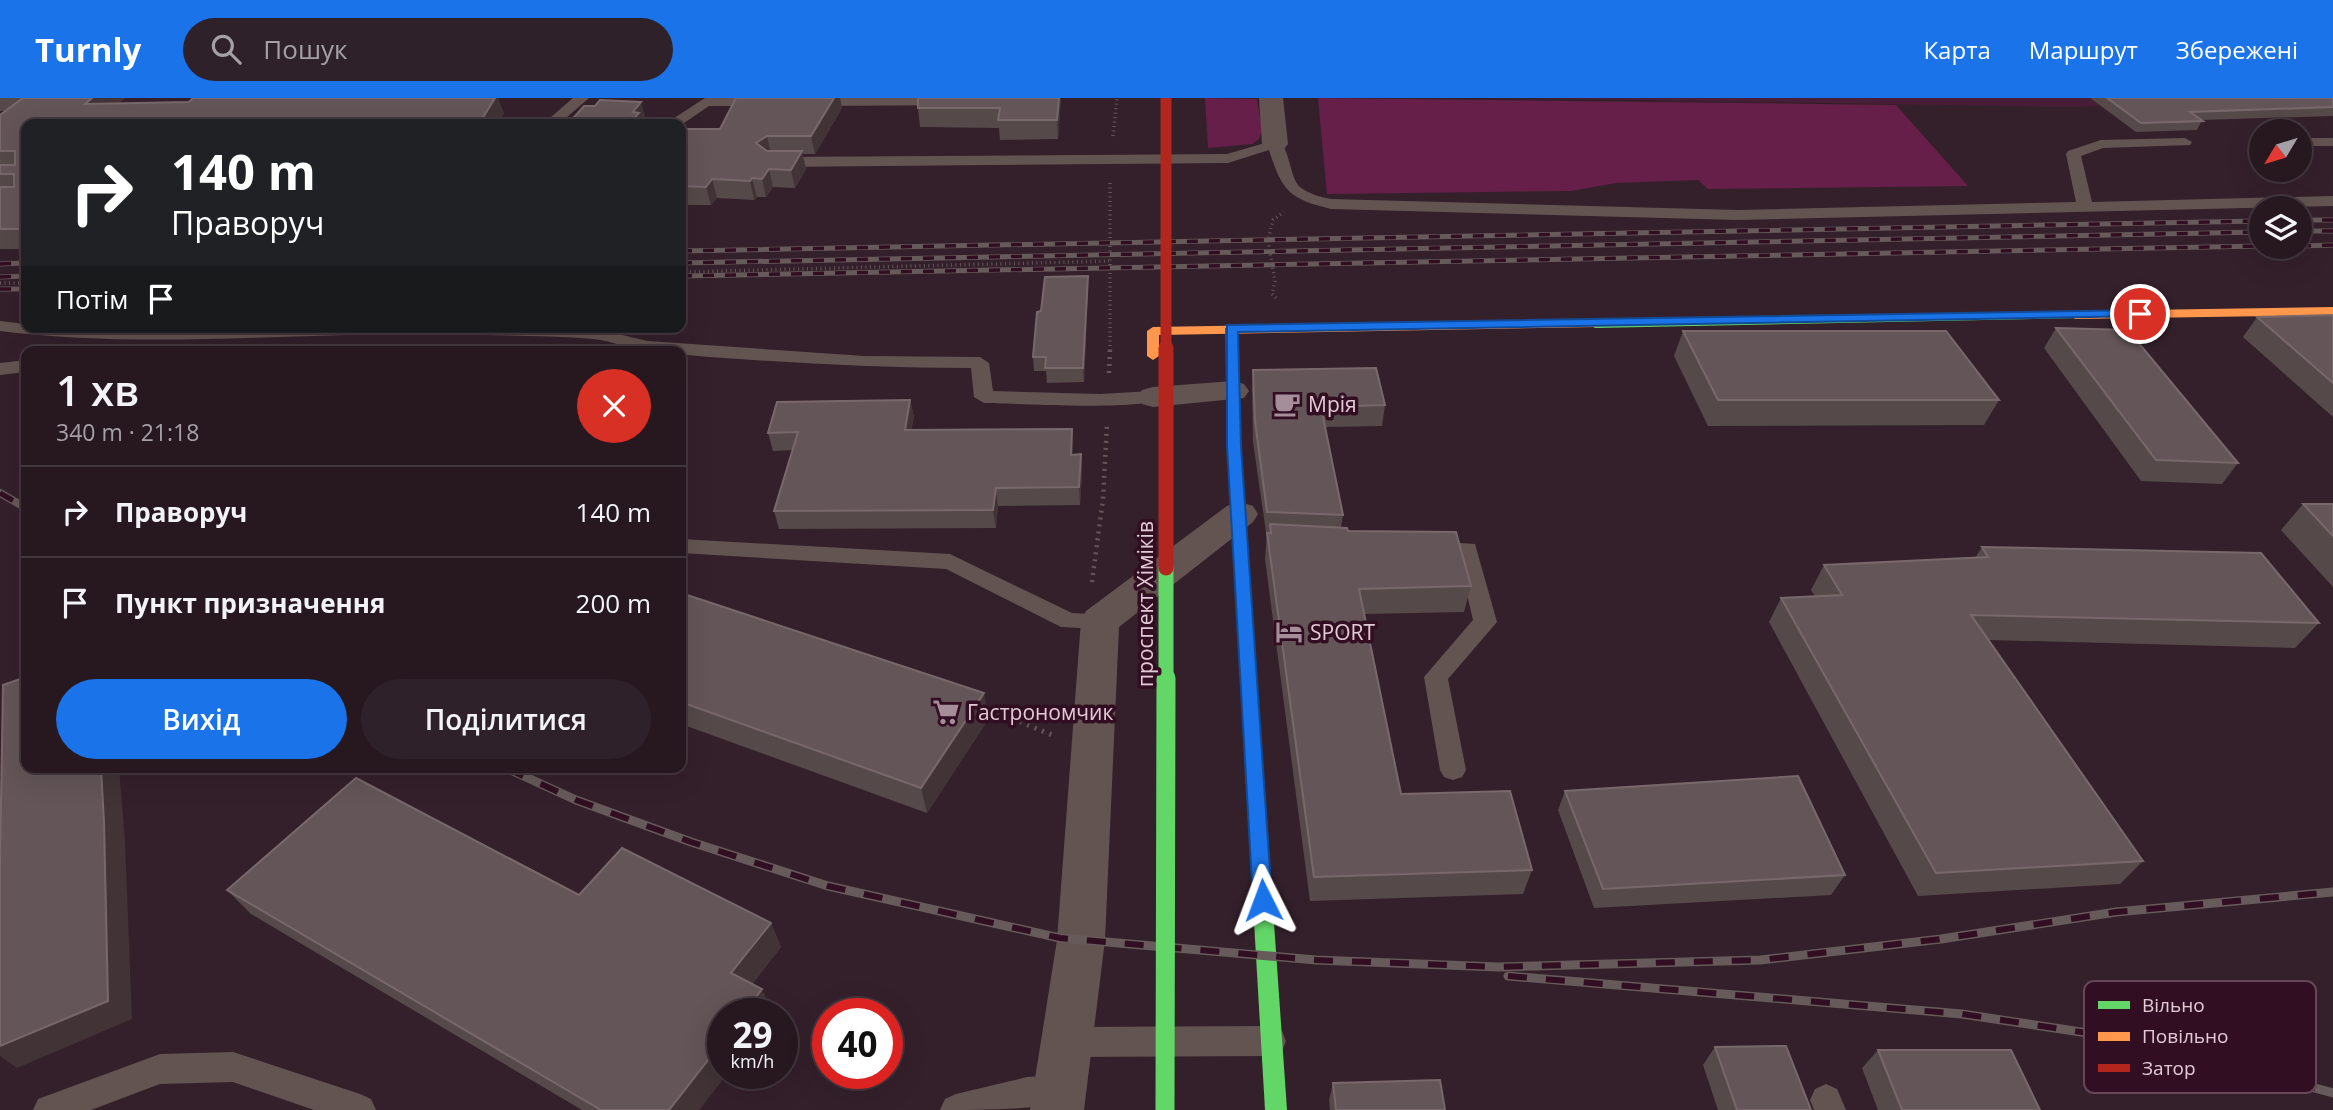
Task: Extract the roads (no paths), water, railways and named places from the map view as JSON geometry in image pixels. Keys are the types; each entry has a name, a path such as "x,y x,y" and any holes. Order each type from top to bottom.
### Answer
{"street":[{"name":"проспект Хіміків","path":"1165,1110 1166,98"},
{"path":"1271,98 1275,144"},
{"path":"1150,583 1149,475 1153,331 2333,311"},
{"path":"1231,328 1233,391 1246,532 1276,1110"},
{"path":"1153,397 1233,391"},
{"path":"1058,1100 1081,940 1100,621 1150,583 1246,532"}],"lane":[{"path":"556,119 582,98"},
{"path":"801,102 977,101 981,98"},
{"path":"680,119 706,102 774,102"},
{"path":"2085,206 2073,154 2101,145 2185,142"},
{"path":"2312,142 2333,142"},
{"path":"771,162 1228,158 1275,144 1289,186 1303,198 1331,204 1738,215 2333,201"},
{"path":"0,326 21,329"},
{"path":"56,333 259,333"},
{"path":"568,333 596,334 648,346"},
{"path":"235,346 243,334"},
{"path":"686,349 864,362 980,363 984,397 1100,400 1153,397"},
{"path":"0,369 21,367"},
{"path":"686,546 950,562 1069,621 1100,621"},
{"path":"1414,547 1467,549 1485,622 1436,677 1453,770"},
{"path":"1066,1042 1271,1041"},
{"path":"49,1110 160,1069 233,1067 360,1110"},
{"path":"956,1110 1027,1092 1058,1100"}],"railway":[{"path":"2312,220 2333,220"},
{"path":"686,251 2249,221"},
{"path":"2312,231 2333,231"},
{"path":"686,263 2249,232"},
{"path":"2312,246 2333,245"},
{"path":"686,276 2249,246"},
{"path":"0,264 21,263"},
{"path":"0,277 21,276"},
{"path":"0,289 21,289"},
{"path":"0,493 21,505"},
{"path":"517,773 576,800 691,842 828,886 1060,938 1316,960 1498,967 1760,960 1941,939 2116,912 2333,892"},
{"path":"1508,976 1962,1014 2084,1032"},
{"path":"2316,1088 2333,1093"}],"place":[{"name":"Мрія","path":"1287,404"},
{"name":"SPORT","path":"1289,632"},
{"name":"Гастрономчик","path":"946,712"}]}
